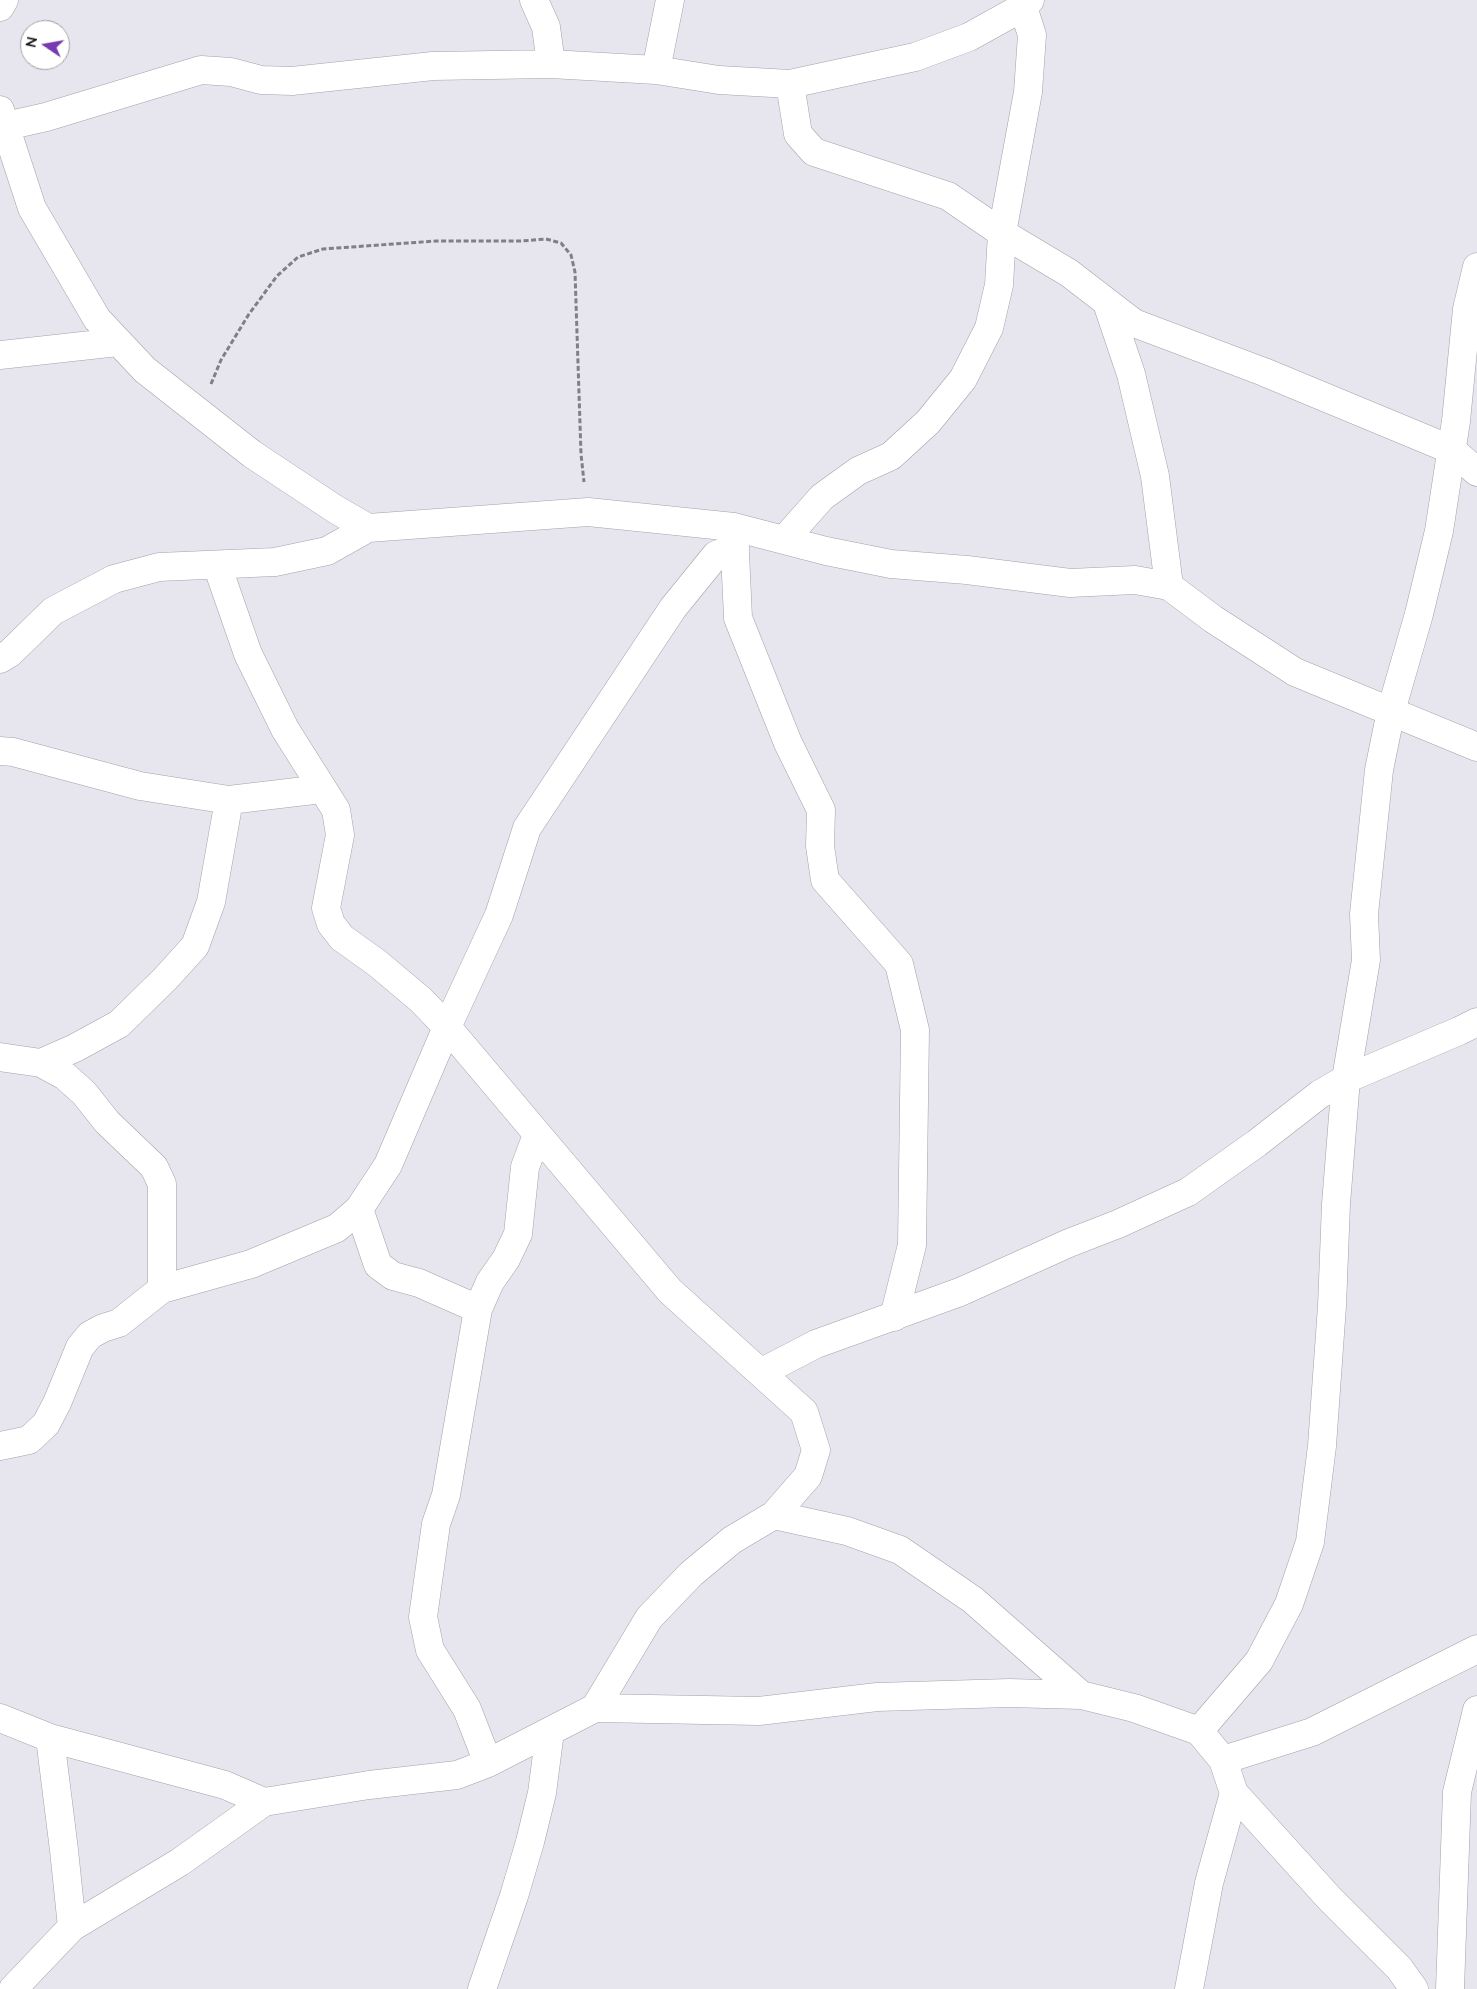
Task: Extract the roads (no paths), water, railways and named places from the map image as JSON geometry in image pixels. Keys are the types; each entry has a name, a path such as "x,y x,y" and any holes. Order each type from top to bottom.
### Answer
{"street":[{"path":"0,7 4,0"},
{"path":"534,0 546,27 552,64"},
{"path":"656,70 670,0"},
{"path":"368,528 335,509 252,454 145,370 118,342 98,319 32,208 3,118 46,117 201,70 231,72 262,80 292,81 433,66 552,64 656,70 719,80 790,84 915,58 969,37 1026,4 1032,34 1028,92 1002,233 999,285 989,328 962,379 928,422 891,456 858,471 822,497 784,540"},
{"path":"790,84 798,134 814,152 948,196 1002,233 1069,273 1134,323 1264,372 1452,450 1477,472"},
{"path":"1200,1731 1260,1661 1290,1604 1310,1542 1322,1446 1332,1306 1336,1204 1346,1079 1366,960 1364,914 1379,770 1391,710 1419,614 1436,540 1452,450 1467,309 1477,268"},
{"path":"1107,303 1131,374 1155,476 1170,586"},
{"path":"0,355 118,342"},
{"path":"0,660 10,653 53,610 114,579 159,567 275,562 327,551 368,528 588,512 734,538 784,540 826,551 891,564 967,570 1070,583 1135,580 1170,586 1213,619 1295,672 1477,747"},
{"path":"0,1446 29,1440 46,1424 57,1403 80,1347 90,1335 119,1323 162,1289 251,1264 336,1228 359,1209 388,1165 499,915 527,828 673,608 716,555 734,538"},
{"path":"734,538 738,618 788,743 820,810 820,846 825,880 899,964 915,1030 912,1245 894,1317"},
{"path":"217,565 248,654 285,729 336,810 340,835 326,908 331,924 342,938 377,963 448,1027 670,1291 762,1372 804,1412 816,1450 808,1476 774,1515 732,1540 691,1574 650,1618 595,1708"},
{"path":"0,750 14,752 140,786 228,800 322,789"},
{"path":"41,1063 75,1048 119,1024 165,979 195,946 211,902 228,800"},
{"path":"762,1372 816,1344 960,1292 1188,1192 1320,1094 1346,1079 1477,1022"},
{"path":"0,1057 41,1063 65,1076 84,1093 108,1122 154,1167 162,1184 162,1289"},
{"path":"488,1763 467,1709 430,1650 423,1617 436,1524 446,1495 478,1309 490,1282 506,1260 518,1234 525,1167 537,1134"},
{"path":"359,1209 378,1265 393,1276 419,1283 478,1309"},
{"path":"774,1515 847,1531 900,1550 973,1600 1081,1695"},
{"path":"1222,1760 1312,1732 1477,1650"},
{"path":"12,1989 72,1927 180,1862 264,1802 369,1784 457,1775 488,1763 595,1708 759,1711 877,1697 1009,1693 1081,1695 1134,1708 1200,1731 1222,1760 1234,1793 1330,1899 1399,1968 1414,1989"},
{"path":"1450,1989 1457,1792 1477,1710"},
{"path":"0,1718 50,1738 224,1785 264,1802"},
{"path":"482,1989 514,1896 530,1842 542,1793 550,1731"},
{"path":"50,1738 72,1927"},
{"path":"1189,1989 1209,1883 1234,1793"}]}
